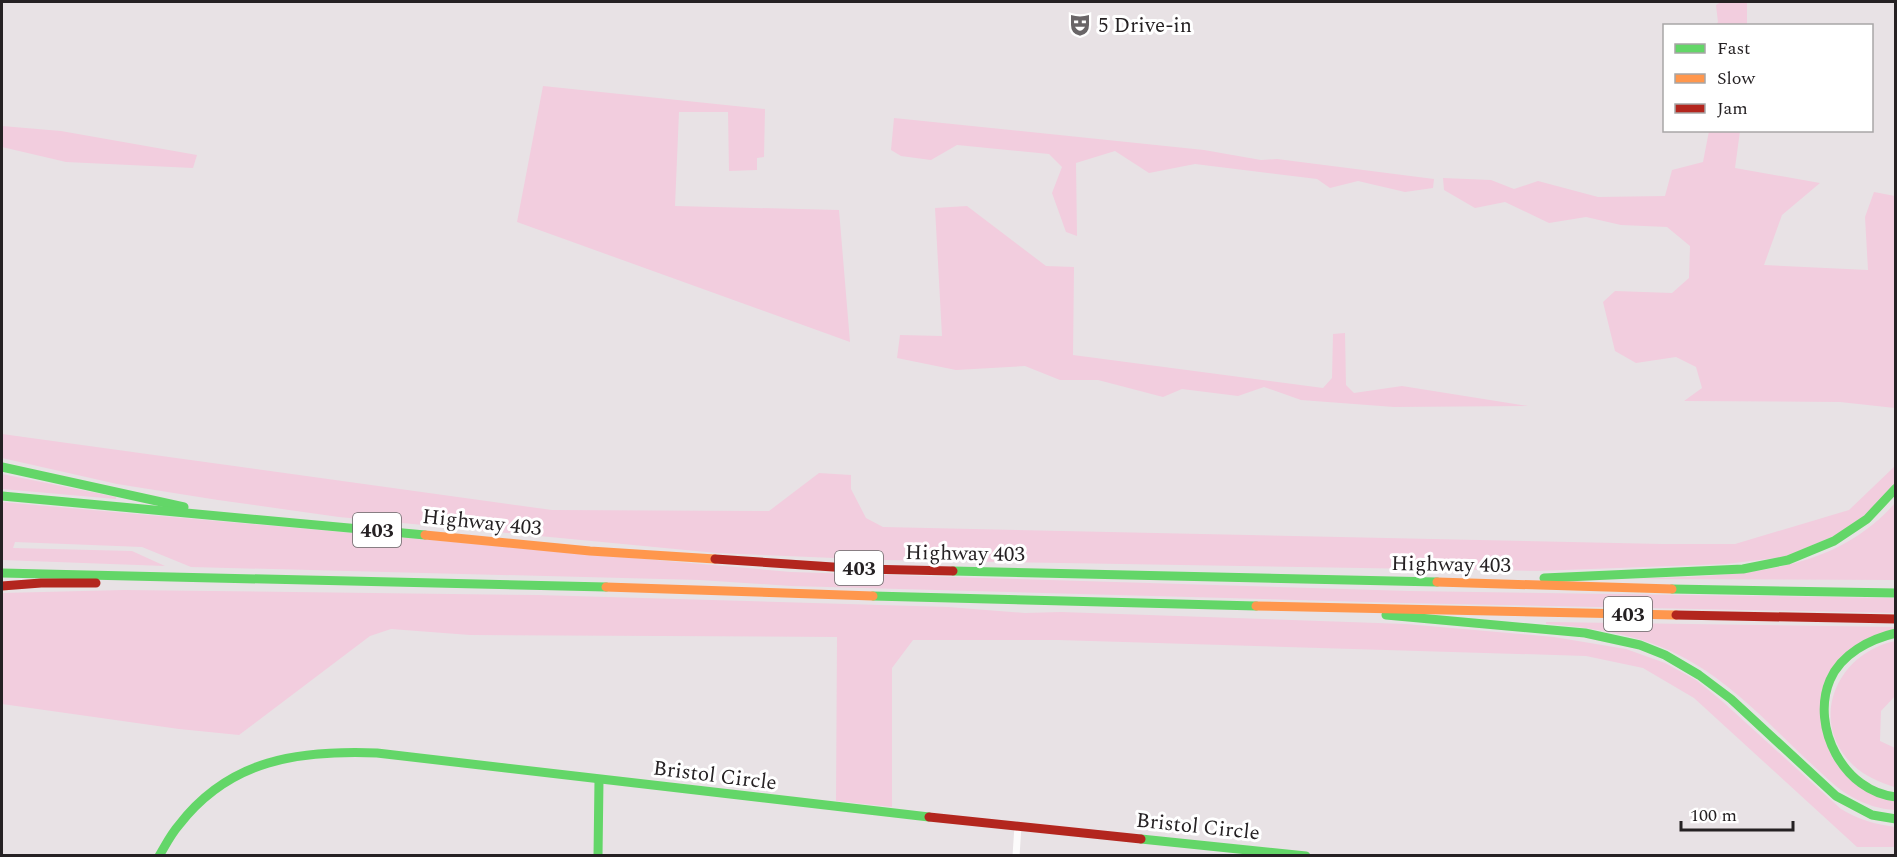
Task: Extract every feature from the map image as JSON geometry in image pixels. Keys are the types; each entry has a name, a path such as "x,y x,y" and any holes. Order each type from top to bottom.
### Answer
{"main road":[{"path":"2,467 220,515"},
{"path":"1496,583 1556,577 1743,569 1788,560 1842,536 1867,519 1896,488"},
{"name":"Highway 403","path":"2,496 590,551 841,567 1665,589 1896,592"},
{"name":"403","path":"2,573 550,585 1361,609 1896,619"},
{"path":"2,586 41,583 128,583 153,576"},
{"path":"1361,609 1389,616 1577,632 1625,640 1664,655 1694,672 1722,694 1814,778 1842,800 1870,815 1896,819"},
{"path":"1896,633 1870,642 1841,662 1830,681 1825,706 1825,721 1829,738 1843,767 1870,789 1896,797"},
{"name":"Bristol Circle","path":"159,855 185,815 203,797 263,762 320,751 361,752 1261,853 1306,855"},
{"path":"598,780 598,855"}],"street":[{"path":"1016,855 1018,826"}],"shaded area":[{"path":"1721,2 1747,2 1747,24 1717,24 1716,5"},
{"path":"543,86 765,109 764,157 757,158 757,170 729,171 728,112 679,112 675,206 839,210 850,342 517,222"},
{"path":"894,118 1204,150 1261,160 1277,159 1434,179 1433,188 1405,192 1358,181 1330,188 1317,179 1195,164 1149,173 1115,151 1076,163 1077,236 1066,232 1052,193 1062,167 1049,154 957,145 931,160 901,156 891,150"},
{"path":"2,126 61,131 197,155 193,168 66,162 2,147"},
{"path":"1709,132 1740,132 1735,168 1820,183 1782,215 1764,265 1868,270 1865,217 1874,192 1895,196 1895,408 1840,402 1684,401 1702,388 1696,367 1676,357 1636,363 1615,351 1603,302 1615,291 1672,293 1689,278 1690,246 1667,227 1621,225 1586,217 1549,223 1505,202 1475,208 1444,190 1443,178 1491,180 1514,189 1538,181 1598,197 1665,196 1672,170 1703,162"},
{"path":"967,206 1046,266 1074,267 1073,355 1323,388 1332,378 1333,334 1345,333 1346,385 1354,393 1402,386 1528,406 1394,407 1301,400 1264,387 1238,396 1182,389 1163,397 1098,380 1060,380 1025,366 956,370 897,358 900,335 942,336 935,208"},
{"path":"2,434 552,510 769,511 819,473 851,475 851,489 866,518 883,527 1735,544 1849,510 1895,466 1896,488 1853,528 1784,557 1726,564 1537,571 883,560 717,553 339,517 218,500 117,484 2,458"},
{"path":"2,474 116,497 116,499 2,489"},
{"path":"2,502 791,572 1409,591 1895,598 1896,613 1403,603 791,586 700,580 191,567 142,547 15,542 13,548 132,551 165,566 2,560"},
{"path":"1895,503 1895,580 1636,579 1741,573 1775,568 1808,559 1839,546 1868,528"},
{"path":"124,590 538,595 948,607 1025,613 1061,612 1406,624 1554,637 1626,649 1665,663 1696,680 1841,809 1867,821 1895,827 1895,847 1857,847 1694,698 1643,668 1586,656 1058,640 913,640 892,668 892,807 836,801 837,637 470,635 391,629 370,636 239,735 179,729 2,704 2,593"},
{"path":"1546,622 1895,627 1895,632 1877,634 1826,680 1832,758 1895,802 1895,810 1878,808 1840,789 1739,696 1678,654 1623,635 1546,624"},
{"path":"1895,641 1895,696 1881,711 1880,741 1895,748 1896,786 1894,787 1862,772 1839,748 1832,729 1831,710 1835,691 1844,674 1858,659 1875,648"}],"traffic: fast":[{"path":"2,467 184,507"},
{"path":"1544,578 1743,569 1788,560 1834,541 1867,519 1896,488"},
{"path":"2,496 425,535"},
{"path":"953,571 1437,582"},
{"path":"2,573 606,587"},
{"path":"1672,589 1896,593"},
{"path":"873,596 1256,606"},
{"path":"1386,615 1585,633 1640,645 1665,655 1699,675 1731,699 1836,796 1872,815 1896,819"},
{"path":"1896,633 1876,639 1849,655 1835,671 1825,698 1828,736 1847,770 1861,783 1877,792 1896,797"},
{"path":"159,856 179,825 220,785 243,772 268,763 320,754 377,753 929,817"},
{"path":"598,856 599,780"},
{"path":"1141,839 1306,856"}],"traffic: slow":[{"path":"425,535 590,551 715,559"},
{"path":"1437,582 1672,589"},
{"path":"606,587 873,596"},
{"path":"1256,606 1676,615"}],"traffic: jam":[{"path":"715,559 863,569 953,571"},
{"path":"2,586 96,583"},
{"path":"1676,615 1896,619"},
{"path":"929,817 1141,839"}],"place":[{"name":"5 Drive-in","path":"1080,25"}]}
